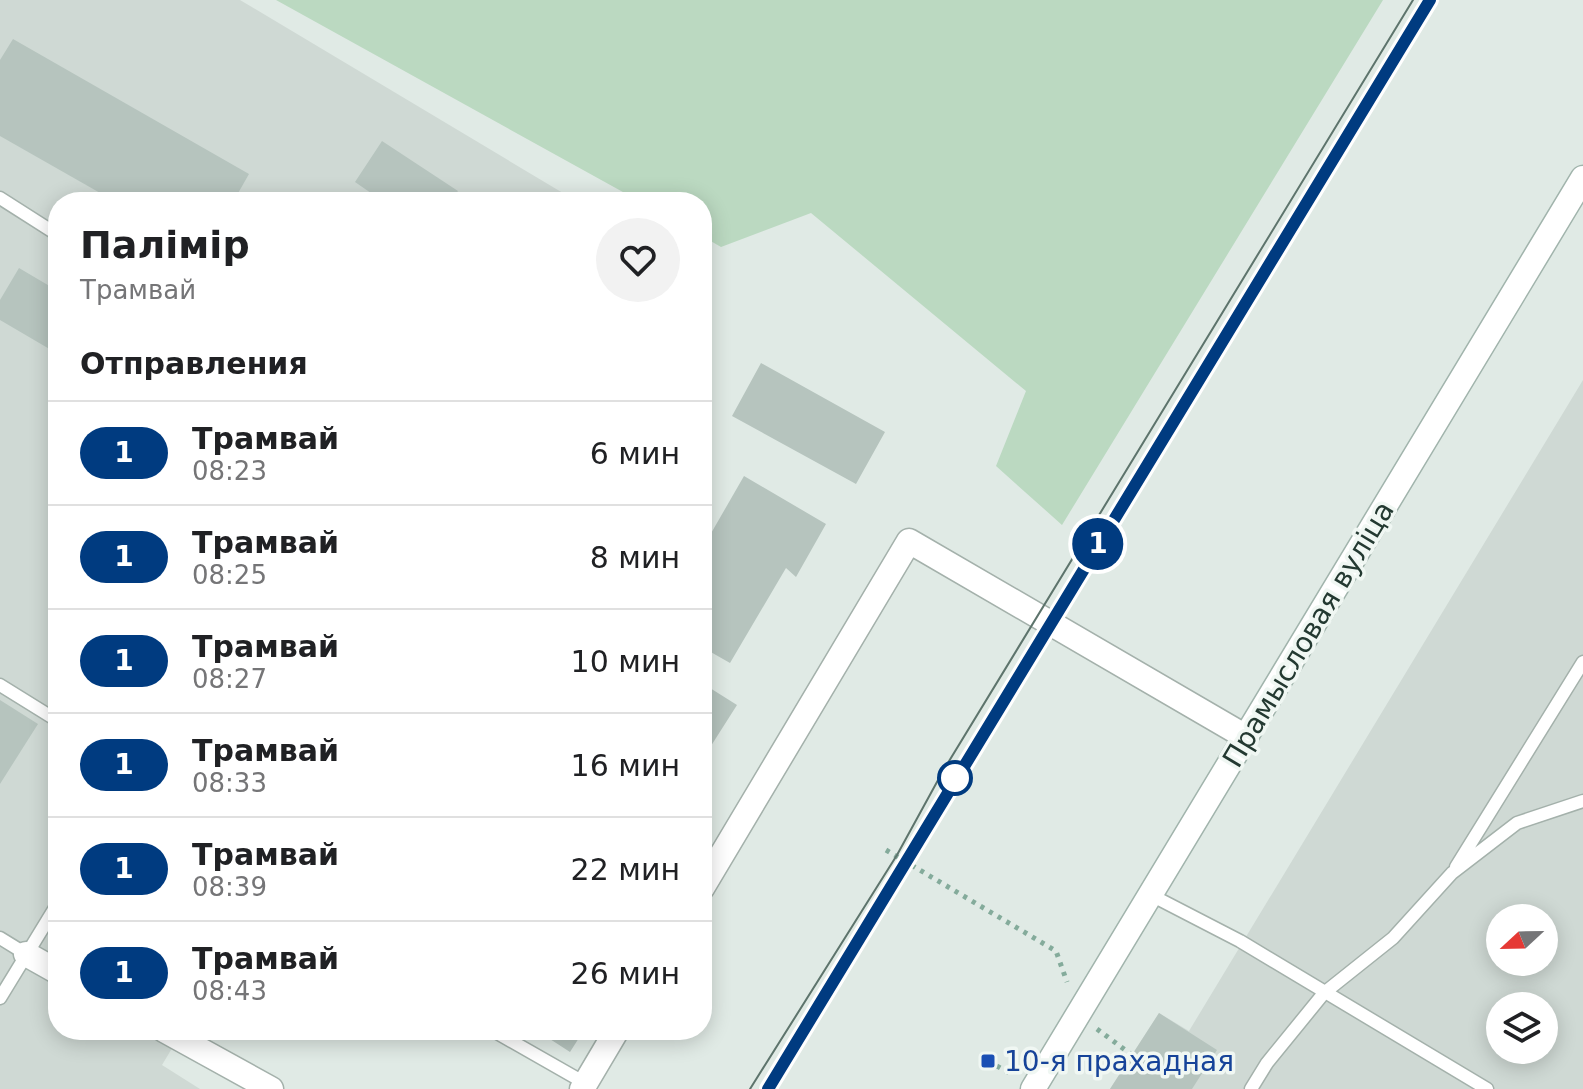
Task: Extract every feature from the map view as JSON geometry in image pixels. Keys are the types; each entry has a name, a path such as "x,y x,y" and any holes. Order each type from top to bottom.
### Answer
{"main road":[{"name":"Прамысловая вуліца","path":"1033,1089 1583,178"},
{"path":"712,871 909,541 1246,737"},
{"path":"26,954 48,966"},
{"path":"182,1040 271,1089"},
{"path":"584,1086 611,1040"}],"lane":[{"path":"0,198 48,229"},
{"path":"1452,873 1583,662"},
{"path":"0,685 48,715"},
{"path":"1251,1089 1267,1063 1324,993 1393,938 1452,873 1517,823 1583,801"},
{"path":"1149,894 1240,941 1487,1089"},
{"path":"0,998 48,919"},
{"path":"0,938 26,954"},
{"path":"508,1040 584,1086"}],"path":[{"path":"886,850 1056,951 1079,1014 1132,1055"}],"shaded area":[{"path":"0,0 240,0 561,192 48,192 48,1040 177,1040 162,1065 200,1089 0,1089"},
{"path":"1583,380 1583,1089 1110,1089 1159,1013 1189,1031"}],"green space":[{"path":"276,0 1383,0 1062,525 996,466 1026,391 811,213 721,247 712,242 712,192 623,192"}],"building":[{"path":"13,39 249,174 239,192 98,192 0,136 0,60"},
{"path":"382,141 458,191 370,192 355,182"},
{"path":"19,268 48,285 48,348 0,320 0,300"},
{"path":"761,363 885,432 856,484 732,416"},
{"path":"744,476 826,524 796,577 786,568 730,663 712,653 712,532"},
{"path":"712,689 737,705 712,744"},
{"path":"0,700 38,724 0,784"},
{"path":"1159,1013 1217,1050 1192,1089 1110,1089"},
{"path":"551,1040 578,1040 570,1052"}],"tram line":[{"path":"750,1089 897,855 943,771 1413,0"},
{"path":"924,828 1430,0"},
{"name":"1","path":"768,1089 905,859 1430,0"},
{"path":"768,1089 842,965"}],"place":[{"name":"10-я прахадная","path":"988,1061"}]}
